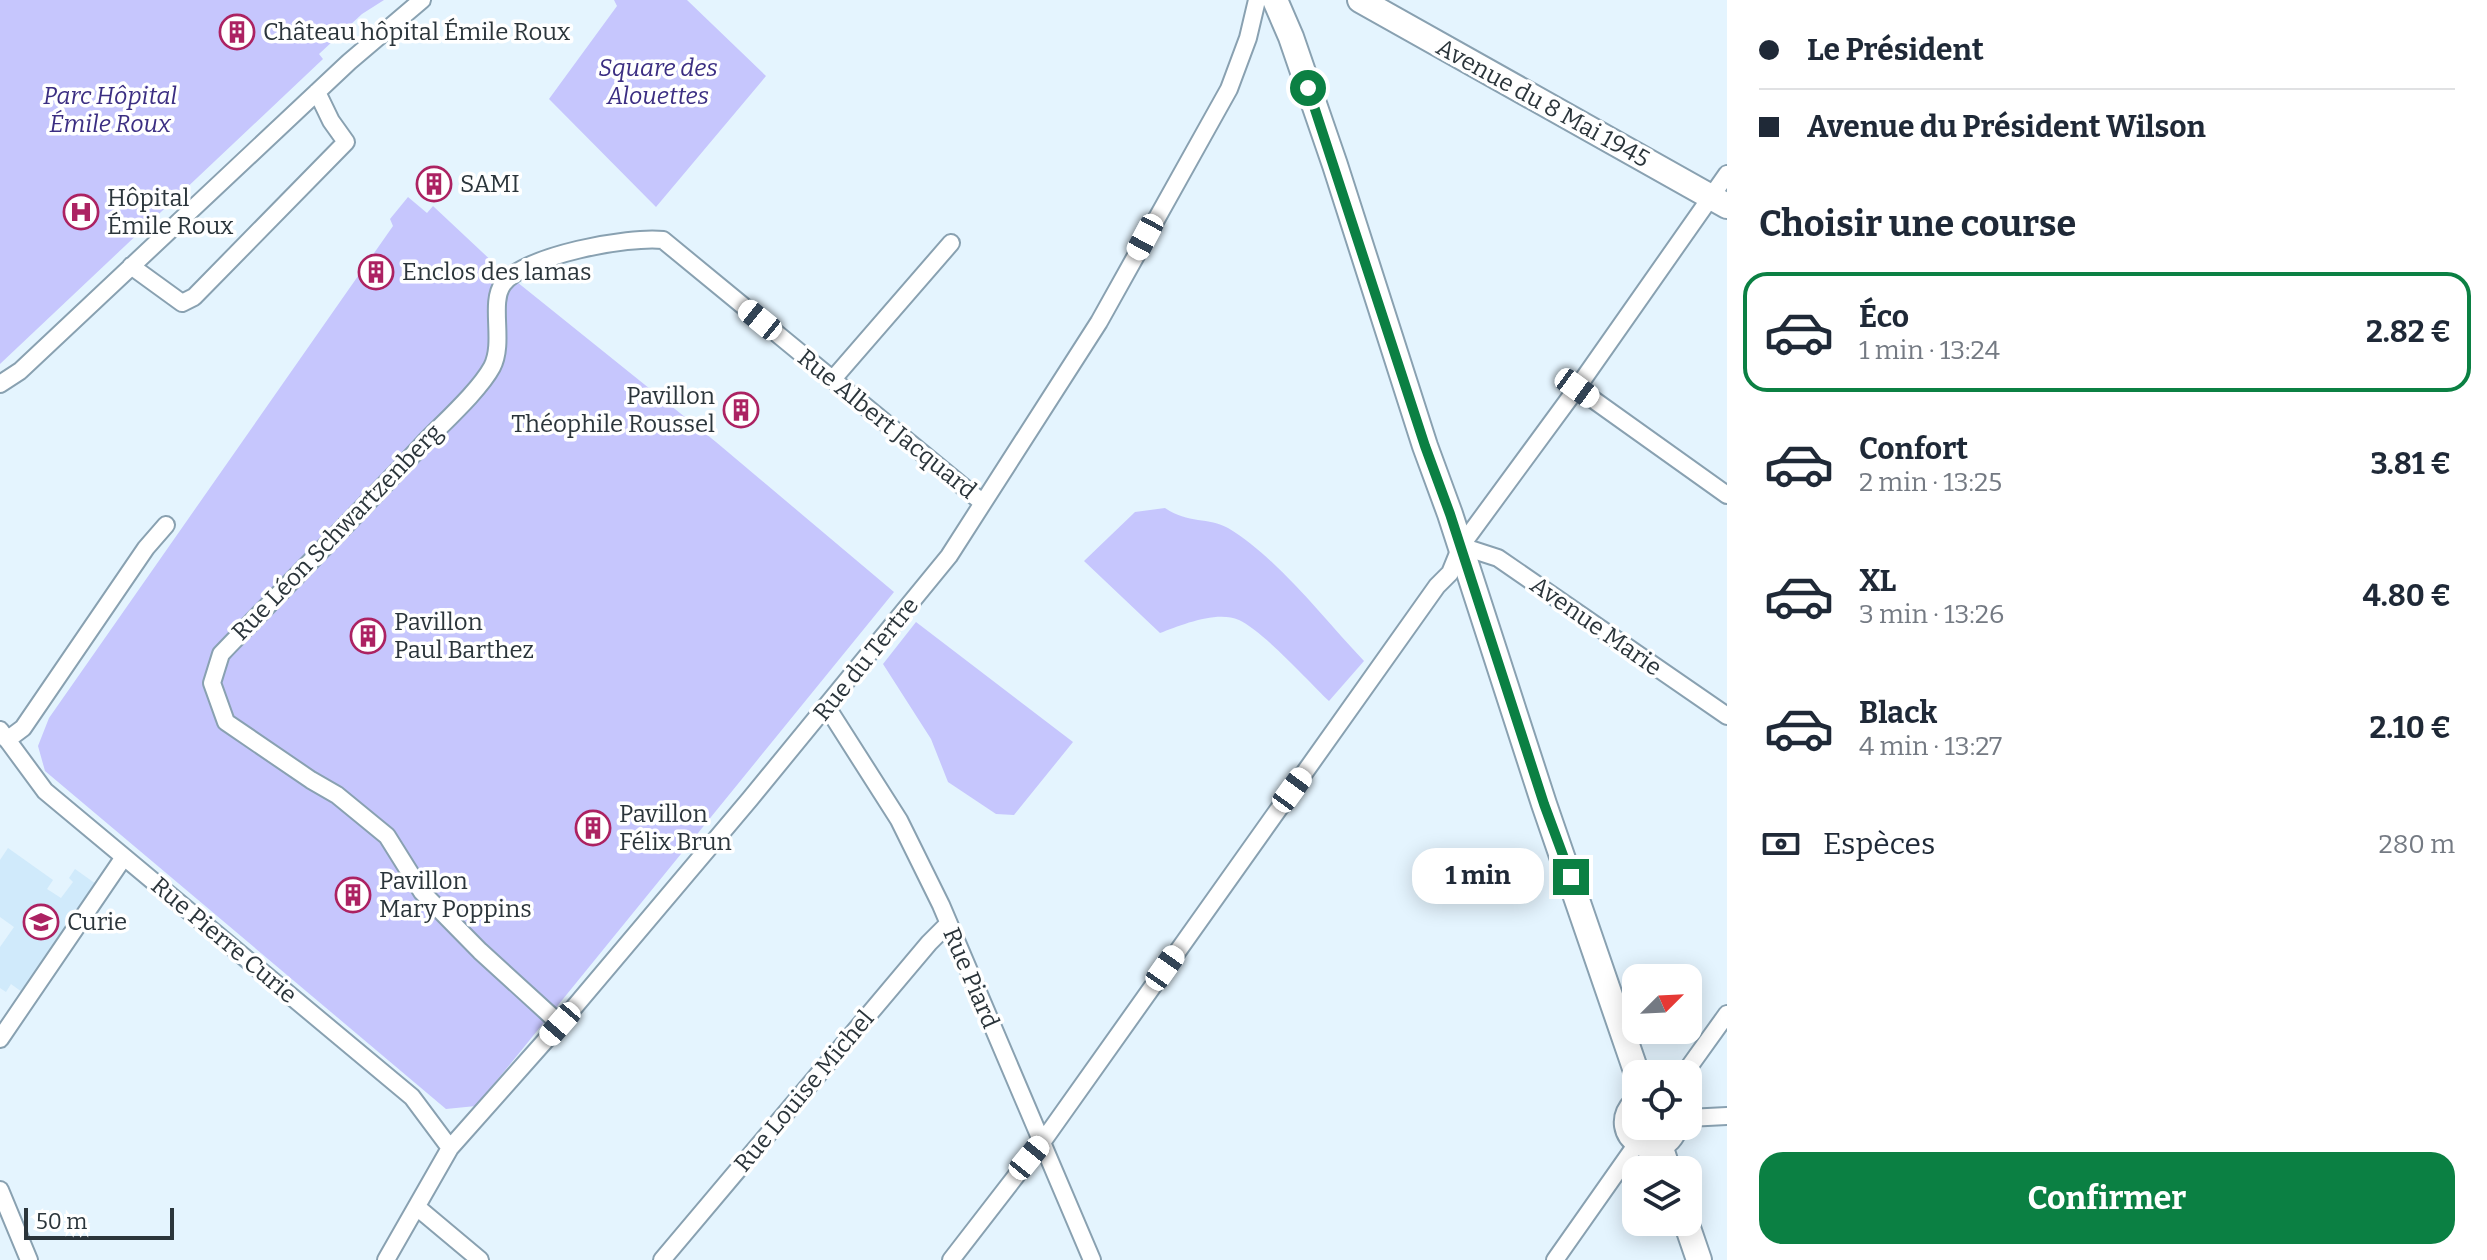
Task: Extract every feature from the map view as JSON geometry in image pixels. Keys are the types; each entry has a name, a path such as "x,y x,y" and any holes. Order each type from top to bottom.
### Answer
{"street":[{"path":"0,384 20,371 317,92 422,0"},
{"name":"Rue du Tertre","path":"386,1260 450,1148 560,1024 827,707 949,556 1099,322 1229,89 1248,38 1257,0"},
{"path":"1275,0 1320,123 1544,804 1632,1060"},
{"name":"Avenue du 8 Mai 1945","path":"1360,0 1719,201"},
{"path":"131,266 182,303 194,297 346,142 331,121 317,92"},
{"path":"951,1260 1043,1141 1419,611 1450,573 1461,546 1719,201 1727,174"},
{"name":"Rue Albert Jacquard","path":"503,284 540,259 644,238 663,240 983,503"},
{"path":"833,379 951,243"},
{"name":"Rue Léon Schwartzenberg","path":"503,284 497,302 499,337 492,366 388,482 221,654 212,683 226,722 337,795 387,836 422,892 480,951 560,1024"},
{"path":"1577,388 1727,495"},
{"path":"4,735 23,728 146,548 166,525"},
{"name":"Avenue Marie","path":"1461,546 1498,558 1727,716"},
{"name":"Rue Piard","path":"827,707 899,820 948,924 1092,1260"},
{"name":"Rue Pierre Curie","path":"4,735 45,791 412,1097 450,1148"},
{"path":"0,1039 124,857"},
{"name":"Rue Louise Michel","path":"662,1260 948,924"},
{"path":"1694,1060 1727,1014"},
{"path":"1702,1117 1727,1116"},
{"path":"1555,1260 1656,1140"},
{"path":"0,1190 29,1260"},
{"path":"418,1208 480,1260"},
{"path":"1691,1236 1699,1260"}],"shaded area":[{"name":"Curie","path":"8,848 53,880 47,889 61,898 73,882 69,878 75,869 96,884 69,931 64,929 47,954 51,957 38,968 22,992 11,984 6,992 0,988 0,947 14,927 0,917 0,860"}],"green space":[{"name":"Parc Hôpital Émile Roux","path":"0,0 384,0 362,14 319,54 323,59 0,364"},
{"name":"Square des Alouettes","path":"614,0 687,0 766,76 656,207 549,99 617,6"},
{"path":"408,197 427,213 433,206 497,266 716,442 894,592 476,1106 446,1109 45,771 38,746 49,718 393,226 390,219"},
{"path":"1165,508 1182,516 1221,525 1247,541 1282,572 1364,661 1329,701 1272,645 1239,620 1210,618 1160,633 1084,561 1135,512"},
{"path":"916,622 1073,742 1014,815 996,814 948,782 931,739 883,664"}],"place":[{"name":"Château hôpital Émile Roux","path":"237,32"},
{"name":"SAMI","path":"434,184"},
{"name":"Hôpital Émile Roux","path":"81,212"},
{"name":"Enclos des lamas","path":"376,272"},
{"name":"Pavillon Théophile Roussel","path":"741,410"},
{"name":"Pavillon Paul Barthez","path":"368,636"},
{"name":"Pavillon Félix Brun","path":"593,828"},
{"name":"Pavillon Mary Poppins","path":"353,895"},
{"name":"Curie","path":"41,922"}],"route":[{"path":"1308,88 1544,804 1571,877"}]}
